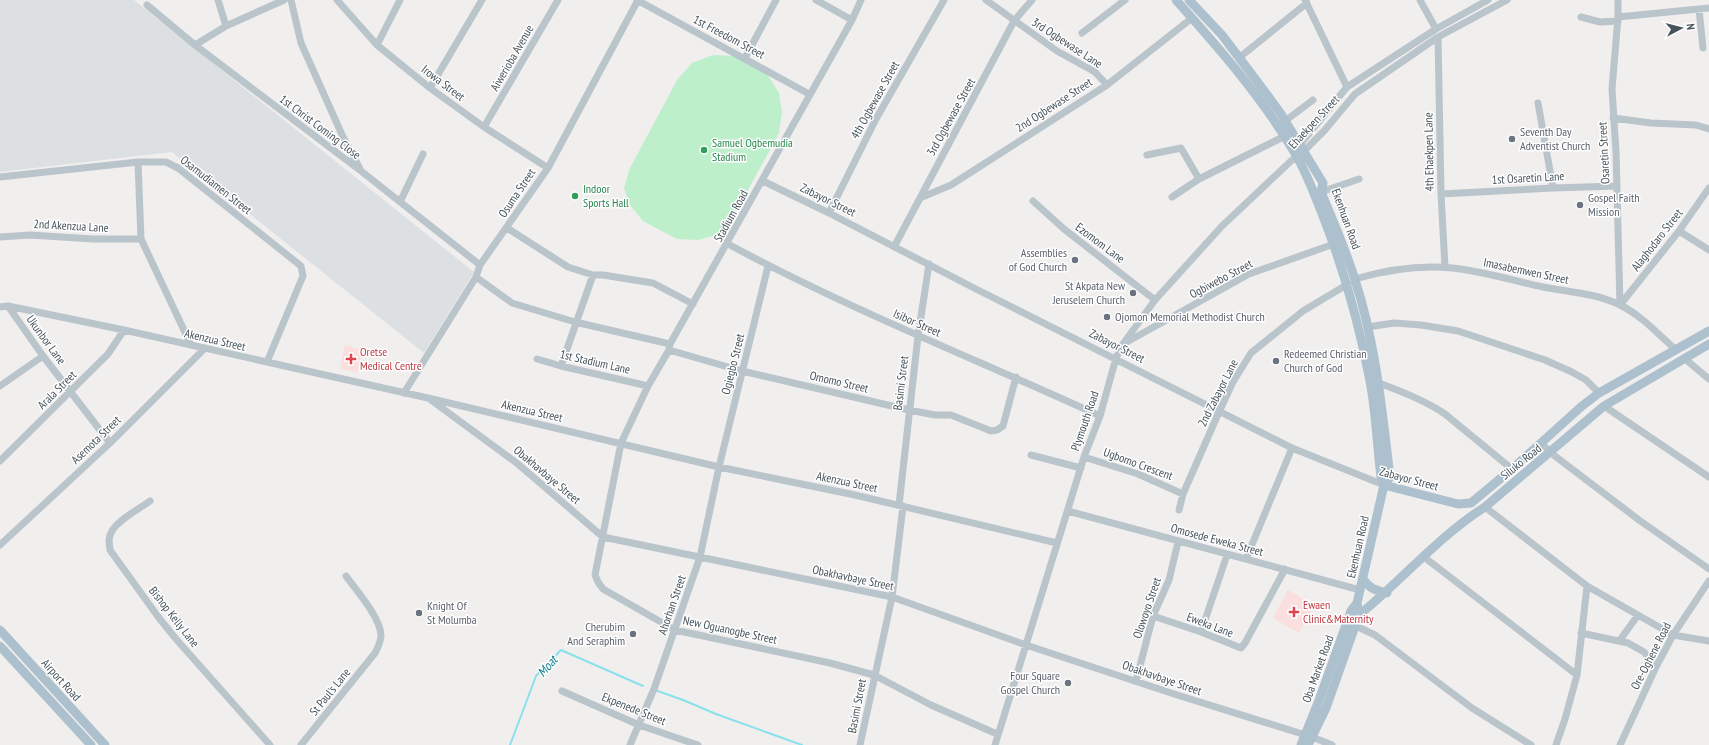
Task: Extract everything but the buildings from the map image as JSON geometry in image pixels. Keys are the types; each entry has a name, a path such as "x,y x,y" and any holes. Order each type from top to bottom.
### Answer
{"main road":[{"name":"Ekenhuan Road","path":"1176,0 1255,94 1284,136 1323,183 1321,192 1368,327 1379,383 1390,477 1384,485 1360,590 1358,603 1359,615"},
{"name":"Ekenhuan Road","path":"1189,0 1222,35 1240,57 1285,121 1334,244 1352,281 1370,382 1381,477 1384,485"},
{"name":"Siluko Road","path":"1471,503 1512,469 1582,406 1599,394 1709,331"},
{"name":"Siluko Road","path":"1359,615 1387,593 1465,520 1485,507 1551,453 1604,406 1709,344"},
{"name":"Zabayor Street","path":"1384,485 1458,504 1471,503"},
{"path":"1363,579 1369,587 1374,590 1387,593"},
{"name":"Oba Market Road","path":"1309,739 1351,611 1358,603"},
{"name":"Oba Market Road","path":"1301,745 1309,739 1326,708 1359,615"},
{"name":"Airport Road","path":"0,630 105,745"},
{"name":"Airport Road","path":"0,646 91,745"}],"street":[{"path":"218,0 226,26"},
{"path":"195,45 226,26 284,0"},
{"path":"290,0 301,43 343,137 361,171"},
{"name":"Irowa Street","path":"337,0 377,45 430,88 484,127 548,168"},
{"path":"377,45 400,0"},
{"path":"430,88 482,0"},
{"name":"Aiwerioba Avenue","path":"484,127 558,0"},
{"name":"1st Freedom Street","path":"638,0 809,94"},
{"name":"Osuma Street","path":"404,393 476,277 480,265 548,168 638,0"},
{"path":"745,58 776,0"},
{"path":"816,0 852,20"},
{"name":"Stadium Road","path":"621,443 648,386 763,181 809,94 852,20 861,0"},
{"name":"4th Ogbewase Street","path":"829,213 876,119 944,0"},
{"name":"3rd Ogbewase Lane","path":"986,0 1058,51 1096,72 1107,85"},
{"name":"3rd Ogbewase Street","path":"894,247 1014,21 1032,0"},
{"path":"1082,33 1125,0"},
{"path":"1420,0 1436,29"},
{"name":"Ehaekpen Street","path":"1297,153 1347,87 1436,29 1488,0"},
{"name":"Ehaekpen Street","path":"1297,153 1324,131 1355,94 1438,37 1507,0"},
{"name":"Osaretin Street","path":"1618,0 1618,19 1612,89 1617,186 1620,305"},
{"path":"1240,57 1306,2 1347,87"},
{"name":"1st Christ Coming Close","path":"147,5 195,45 334,150 480,265"},
{"path":"1581,17 1600,22 1709,8"},
{"path":"1699,9 1703,48"},
{"name":"2nd Ogbewase Street","path":"920,198 951,185 1107,85 1192,18"},
{"name":"4th Ehaekpen Lane","path":"1438,37 1441,194 1445,267"},
{"path":"1285,121 1313,100"},
{"path":"1538,103 1553,188"},
{"path":"1613,118 1651,124 1696,125 1709,129"},
{"path":"1172,197 1200,179 1284,136"},
{"path":"334,150 339,146 343,137"},
{"path":"1147,155 1181,148 1200,179"},
{"name":"Plymouth Road","path":"995,745 997,734 1084,457 1100,416 1116,358 1123,344 1155,300 1222,226 1297,153"},
{"path":"400,202 423,154"},
{"path":"138,162 141,239 191,345"},
{"name":"Osamudiamen Street","path":"0,177 138,162 166,162 178,168 301,266 303,276 267,362"},
{"path":"1321,192 1359,179"},
{"name":"Zabayor Street","path":"763,181 1292,448 1384,485"},
{"name":"1st Osaretin Lane","path":"1441,194 1617,186"},
{"name":"Alaghodaro Street","path":"1620,305 1679,231 1709,188"},
{"name":"Ezomom Lane","path":"1034,201 1064,229 1155,300"},
{"path":"507,228 568,267 593,275 603,274 653,283 693,304"},
{"path":"1679,231 1709,250"},
{"name":"2nd Akenzua Lane","path":"0,237 30,235 93,239 141,239"},
{"name":"Isibor Street","path":"728,244 768,266 918,336 1016,377 1100,416"},
{"name":"Ogbiwebo Street","path":"1123,344 1249,274 1334,244"},
{"name":"Basimi Street","path":"860,745 892,597 909,410 929,264"},
{"name":"Ogiegbo Street","path":"719,467 768,266"},
{"name":"Imasabemwen Street","path":"1352,281 1375,273 1419,267 1445,267 1471,270 1542,287 1593,295 1620,305 1634,314 1676,350"},
{"path":"561,366 575,322 593,275"},
{"name":"Omomo Street","path":"476,277 512,303 575,322 670,347 742,371 909,410 935,415 951,415 991,431 997,430 1003,426 1016,377"},
{"name":"2nd Zabayor Lane","path":"1179,510 1183,494 1219,412 1233,382 1251,353 1303,311 1352,281"},
{"name":"Akenzua Street","path":"4,307 124,330 205,348 428,398 719,467 901,506 1057,543"},
{"name":"Ukunbor Lane","path":"4,307 72,392 110,443"},
{"path":"1368,327 1394,323 1421,324 1458,331 1524,353 1572,372 1586,380 1599,394"},
{"name":"Arala Street","path":"0,461 72,392 108,354 124,330"},
{"name":"Asemota Street","path":"0,545 110,443 205,348"},
{"path":"0,386 43,356"},
{"path":"1684,358 1709,379"},
{"name":"1st Stadium Lane","path":"537,359 648,386"},
{"path":"1379,383 1418,397 1433,406 1445,414 1512,469"},
{"name":"Obakhavbaye Street","path":"428,398 518,464 603,537 892,597 1026,644 1309,739 1332,745"},
{"path":"1604,406 1709,477"},
{"name":"New Oguanogbe Street","path":"621,443 595,575 602,589 676,630 830,663 874,675 931,705 997,734"},
{"path":"1541,443 1551,453 1639,520 1709,569"},
{"path":"1246,559 1292,448"},
{"path":"1031,455 1081,468"},
{"name":"Ugbomo Crescent","path":"1084,457 1138,474 1183,494"},
{"name":"Ahorhan Street","path":"630,745 676,630 700,557 719,467"},
{"name":"Bishop Kelly Lane","path":"150,501 111,531 109,541 110,550 176,639 270,745"},
{"path":"1485,507 1587,586 1673,635 1709,641"},
{"name":"Omosede Eweka Street","path":"1068,510 1178,542 1360,590"},
{"name":"Olowoyo Street","path":"1136,681 1153,616 1169,580 1178,542"},
{"path":"1201,632 1227,555"},
{"path":"1424,557 1577,675"},
{"name":"Eweka Lane","path":"1153,616 1201,632 1241,648 1285,569"},
{"name":"St Paul's Lane","path":"301,745 375,653 379,645 381,636 376,620 346,576"},
{"name":"Ore-Oghene Road","path":"1622,744 1656,667 1673,635 1709,581"},
{"path":"1556,745 1566,719 1577,675 1587,586"},
{"path":"1620,640 1638,615"},
{"path":"1356,626 1374,635 1472,708 1532,745"},
{"path":"1581,633 1620,640 1644,652 1656,667"},
{"name":"Ekpenede Street","path":"562,691 639,725 698,745"}],"shaded area":[{"path":"0,0 134,0 474,272 424,353 172,152 0,172"},
{"name":"Oretse Medical Centre","path":"345,345 362,350 357,372 340,369"},
{"name":"Ewaen Clinic&Maternity","path":"1288,590 1314,605 1299,633 1273,618"}],"green space":[{"name":"Samuel Ogbemudia Stadium","path":"713,55 734,56 767,74 779,93 782,112 779,133 731,221 716,235 698,240 677,239 643,221 630,205 624,188 630,168 677,80 692,63"}],"waterway":[{"name":"Moat","path":"510,745 536,676 561,650 643,686"},
{"name":"Moat","path":"655,690 802,745"}],"place":[{"name":"Seventh Day Adventist Church","path":"1512,139"},
{"name":"Samuel Ogbemudia Stadium","path":"704,150"},
{"name":"Indoor Sports Hall","path":"575,196"},
{"name":"Gospel Faith Mission","path":"1580,205"},
{"name":"Assemblies of God Church","path":"1075,260"},
{"name":"St Akpata New Jeruselem Church","path":"1133,293"},
{"name":"Ojomon Memorial Methodist Church","path":"1107,317"},
{"name":"Oretse Medical Centre","path":"351,359"},
{"name":"Redeemed Christian Church of God","path":"1276,361"},
{"name":"Ewaen Clinic&Maternity","path":"1294,612"},
{"name":"Knight Of St Molumba","path":"419,613"},
{"name":"Cherubim And Seraphim","path":"633,634"},
{"name":"Four Square Gospel Church","path":"1068,683"}]}
